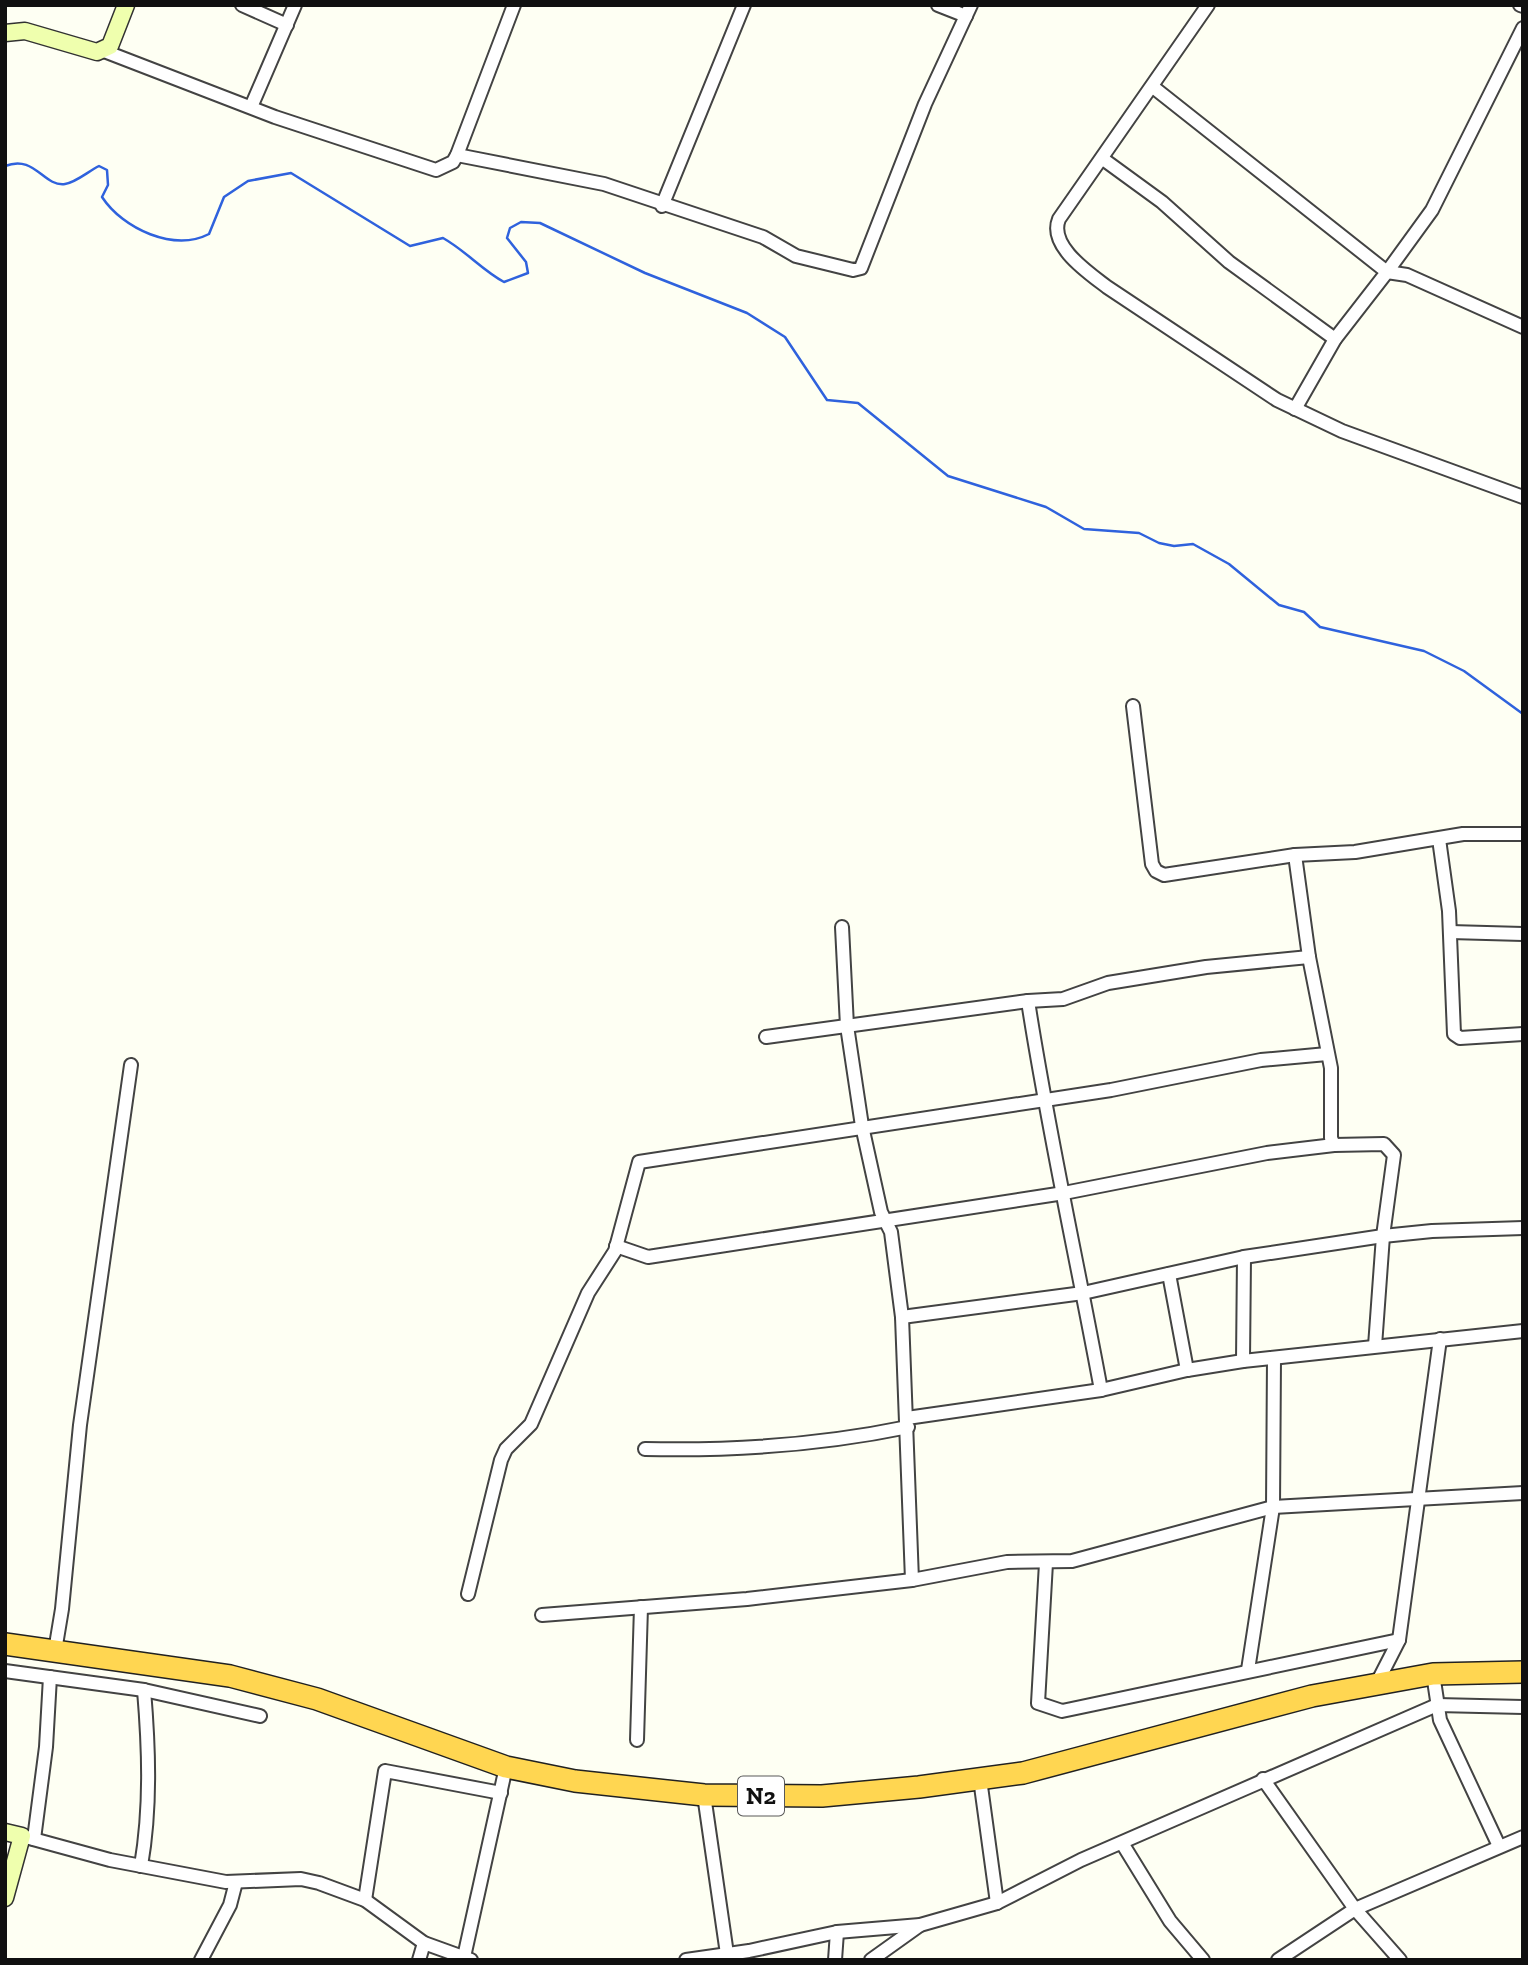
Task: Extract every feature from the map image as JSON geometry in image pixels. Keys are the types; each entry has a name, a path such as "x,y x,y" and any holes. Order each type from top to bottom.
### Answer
{"highway":[{"name":"N2","path":"5,1644 230,1676 317,1699 506,1767 575,1781 704,1796 822,1796 1023,1773 1312,1696 1433,1674 1523,1672"}],"street":[{"path":"104,51 114,39 126,5"},
{"path":"242,5 287,25"},
{"path":"251,107 295,5"},
{"path":"5,33 25,31 89,51 104,51 251,107 424,168 442,168 453,162 457,155 514,5"},
{"path":"662,206 744,5"},
{"path":"457,155 604,184 662,206 763,237 805,259 853,270 861,268 925,104 968,11 938,5"},
{"path":"1208,5 1059,219 1057,235 1064,247 1088,273 1107,287 1266,393 1295,409 1342,431 1523,497"},
{"path":"1295,409 1335,339 1432,210 1523,28"},
{"path":"1153,87 1387,272 1407,275 1523,327"},
{"path":"1102,159 1162,202 1229,262 1335,339"},
{"path":"1133,706 1156,871 1164,874 1295,855 1355,852 1463,834 1523,834"},
{"path":"1439,839 1444,853 1454,1034 1460,1038 1523,1034"},
{"path":"1295,855 1309,957 1331,1068 1331,1138 1334,1145"},
{"path":"842,927 847,1026 862,1126 891,1232 902,1317 912,1580"},
{"path":"1450,932 1523,933"},
{"path":"766,1037 1028,1001 1063,999 1108,983 1206,967 1309,957"},
{"path":"1028,1001 1043,1099 1064,1193 1101,1390"},
{"path":"468,1594 501,1460 506,1449 531,1424 588,1293 616,1246 639,1162 1111,1090 1236,1064 1327,1054"},
{"path":"55,1651 62,1609 80,1425 131,1065"},
{"path":"616,1246 648,1257 1064,1193 1267,1153 1334,1145 1384,1144 1394,1155 1375,1346"},
{"path":"902,1317 1083,1293 1244,1257 1384,1236 1433,1231 1523,1228"},
{"path":"1243,1361 1244,1257"},
{"path":"1169,1274 1186,1370"},
{"path":"645,1449 739,1448 851,1437 907,1422 1101,1390 1186,1370 1243,1361 1523,1331"},
{"path":"1377,1683 1399,1640 1440,1339"},
{"path":"1248,1670 1273,1507 1274,1358"},
{"path":"542,1615 912,1580 1007,1562 1072,1561 1273,1507 1523,1493"},
{"path":"1046,1563 1038,1703 1062,1712 1248,1670 1399,1640"},
{"path":"637,1740 641,1607"},
{"path":"5,1671 144,1690 260,1716"},
{"path":"1433,1674 1437,1704 1446,1736 1499,1846"},
{"path":"5,1898 28,1838 46,1747 50,1677"},
{"path":"141,1866 146,1834 148,1766 144,1690"},
{"path":"686,1960 837,1932 920,1925 997,1903 1081,1860 1437,1704 1523,1707"},
{"path":"5,1832 141,1866 236,1882 301,1879 365,1900 425,1943 467,1959 506,1767"},
{"path":"365,1900 380,1784 385,1771 501,1793"},
{"path":"980,1779 997,1903"},
{"path":"1263,1779 1355,1909 1400,1960"},
{"path":"704,1796 727,1954"},
{"path":"1278,1960 1355,1909 1523,1837"},
{"path":"1122,1843 1170,1921 1203,1960"},
{"path":"201,1960 220,1928 236,1882"},
{"path":"871,1960 920,1925"},
{"path":"835,1960 837,1932"},
{"path":"419,1960 425,1943"}],"waterway":[{"path":"5,166 24,164 57,184 69,183 99,166 107,170 108,185 102,197 111,209 136,228 165,239 180,240 209,234 224,197 248,181 291,173 410,246 443,238 504,282 528,273 526,262 507,238 510,228 521,222 540,223 645,273 747,313 785,337 827,400 858,403 948,476 1046,507 1084,529 1139,533 1159,543 1174,546 1193,544 1229,564 1279,605 1304,612 1320,627 1424,651 1464,671 1523,714"}]}
